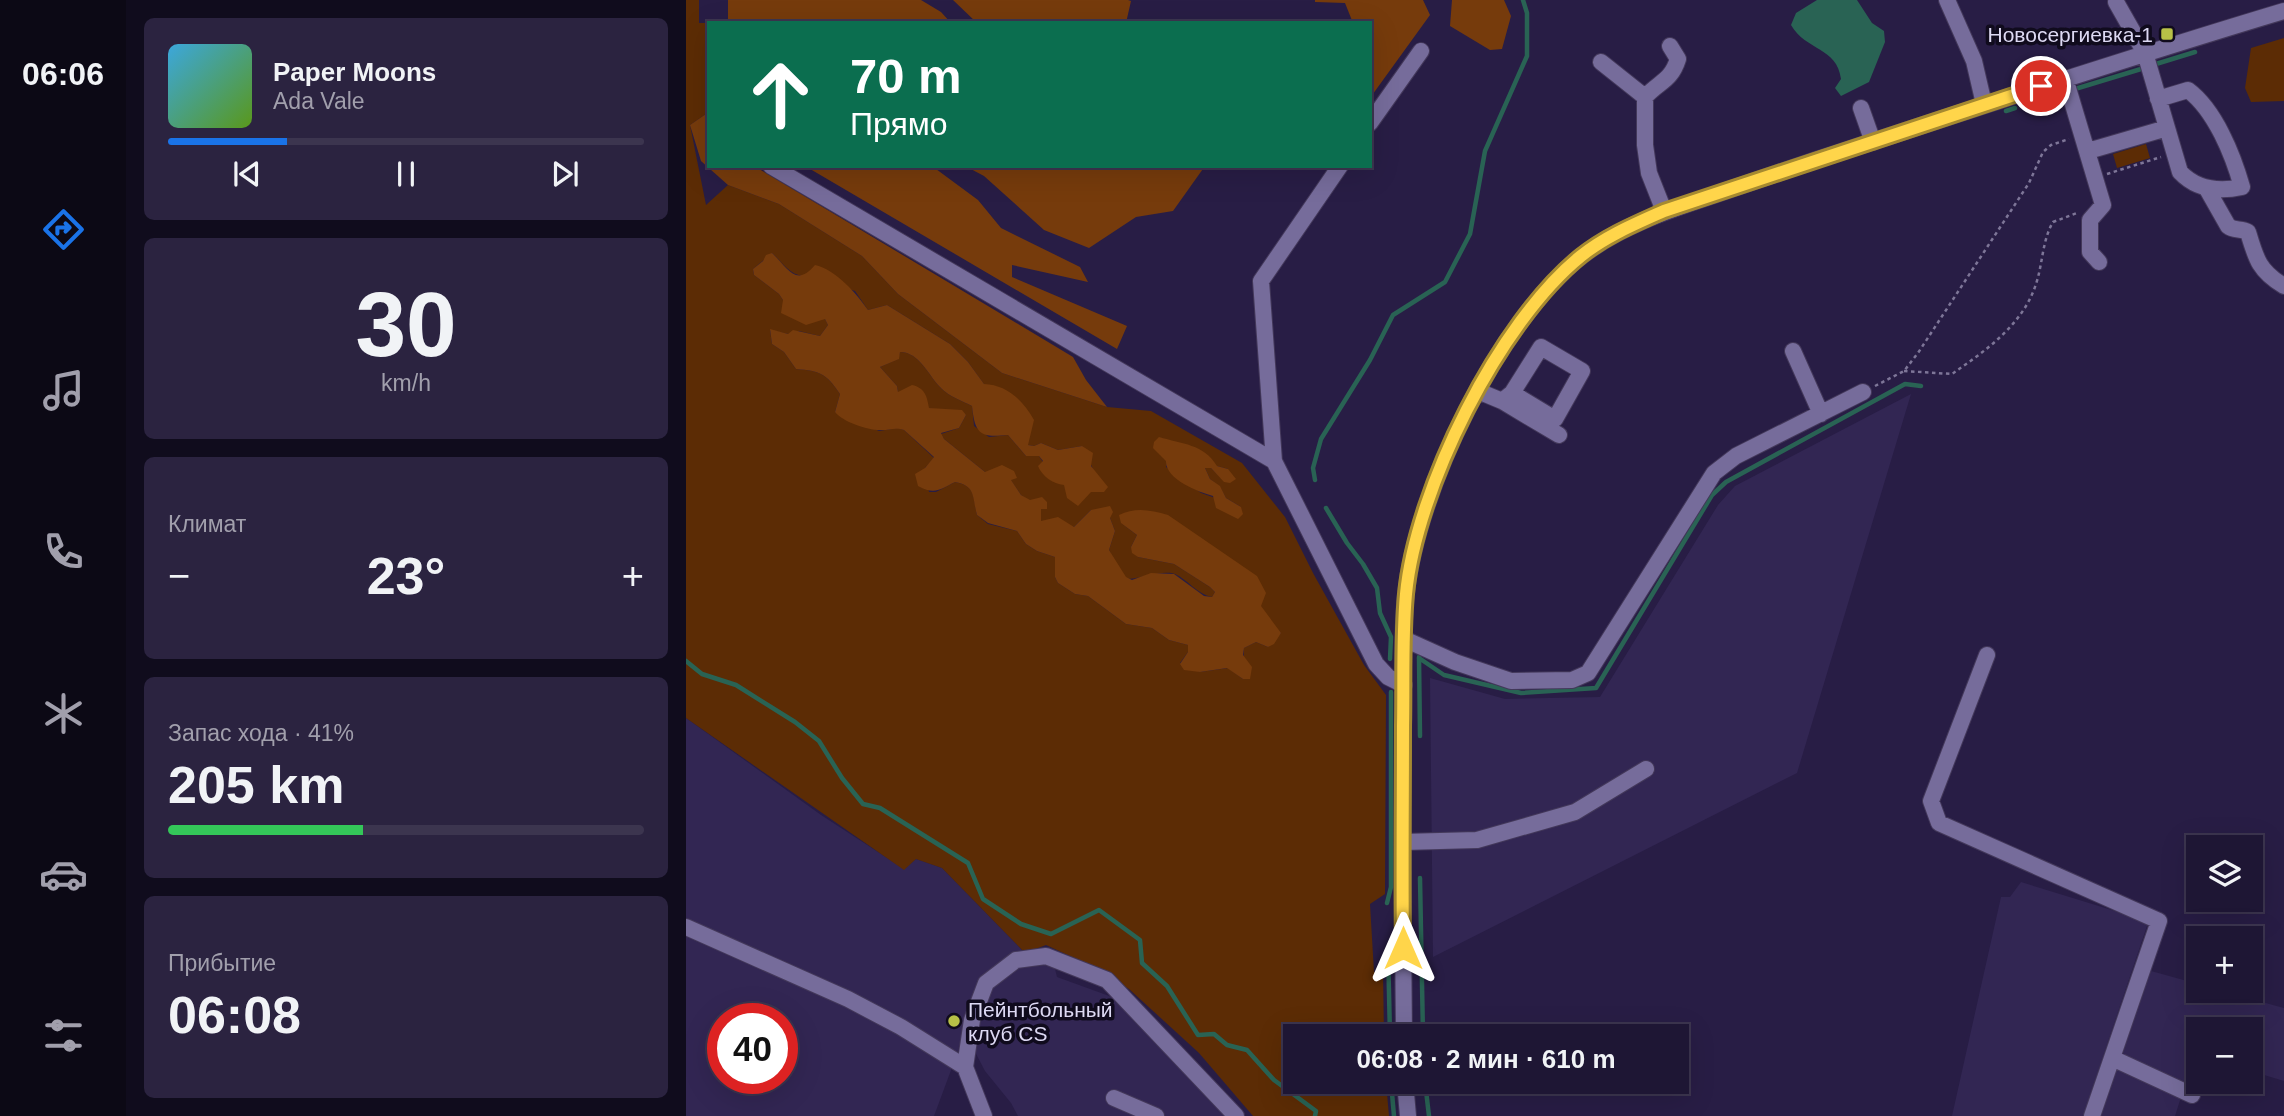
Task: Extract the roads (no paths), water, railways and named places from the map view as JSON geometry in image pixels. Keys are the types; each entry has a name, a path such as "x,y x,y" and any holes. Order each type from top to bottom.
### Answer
{"street":[{"path":"1947,0 1974,61 1984,104"},
{"path":"2116,2 2145,53 2158,99 2180,172 2191,183 2207,189 2231,190 2242,187 2234,158 2200,98 2188,90 2158,99"},
{"path":"1404,1024 1404,639 1406,592 1418,534 1439,472 1478,391 1521,320 1559,276 1604,240 1664,211 1984,104 2284,11"},
{"path":"1664,211 1649,173 1645,145 1646,97 1673,75 1678,59 1670,46"},
{"path":"1372,120 1421,51"},
{"path":"1601,62 1646,97"},
{"path":"2066,78 2103,205 2090,220 2090,251 2099,262"},
{"path":"1861,108 1873,142"},
{"path":"2088,151 2167,128"},
{"path":"774,168 1274,461"},
{"path":"1339,168 1261,281 1274,461 1376,664 1388,677 1404,685"},
{"path":"2207,189 2228,226 2233,230 2242,229 2248,232 2255,257 2265,274 2284,286"},
{"path":"1478,391 1507,397 1555,419 1582,371 1541,347 1507,397"},
{"path":"1793,351 1821,415"},
{"path":"1404,639 1455,662 1511,681 1572,680 1588,674 1714,473 1736,456 1863,392"},
{"path":"1507,397 1559,435"},
{"path":"1987,655 1931,802 1939,823 2159,921 2092,1116"},
{"path":"1403,842 1477,840 1575,813 1646,769"},
{"path":"686,927 848,999 901,1027 965,1067"},
{"path":"982,1115 965,1067 972,1020 986,983 1016,960 1046,956 1107,981 1237,1116"},
{"path":"2112,1058 2192,1095"},
{"path":"1406,1094 1408,1116"},
{"path":"1114,1098 1156,1116"}],"waterway":[{"path":"1315,480 1313,468 1321,439 1370,360 1393,315 1445,282 1470,234 1485,151 1527,56 1527,13 1523,0"},
{"path":"2156,64 2195,52"},
{"path":"2075,89 2141,69"},
{"path":"2027,105 2061,94"},
{"path":"2006,111 2015,108"},
{"path":"1419,658 1444,675 1521,693 1596,688 1712,495 1726,482 1905,384 1921,386"},
{"path":"1326,508 1377,588 1380,613 1391,637 1390,659"},
{"path":"1419,657 1420,736"},
{"path":"686,661 702,674 736,685 795,722 819,741 842,778 863,804 880,808 968,863 983,899 1021,924 1051,934 1099,910 1140,940 1142,963 1167,986 1198,1035 1214,1034 1227,1045 1247,1050 1274,1080 1316,1111 1315,1116"},
{"path":"1387,903 1391,887 1391,692"},
{"path":"1420,878 1423,1024"},
{"path":"1388,949 1390,1024"},
{"path":"1392,1094 1394,1116"},
{"path":"1426,1094 1429,1116"}],"place":[{"name":"Новосергиевка-1","path":"2167,34"},
{"name":"Пейнтбольный клуб CS","path":"954,1021"}]}
